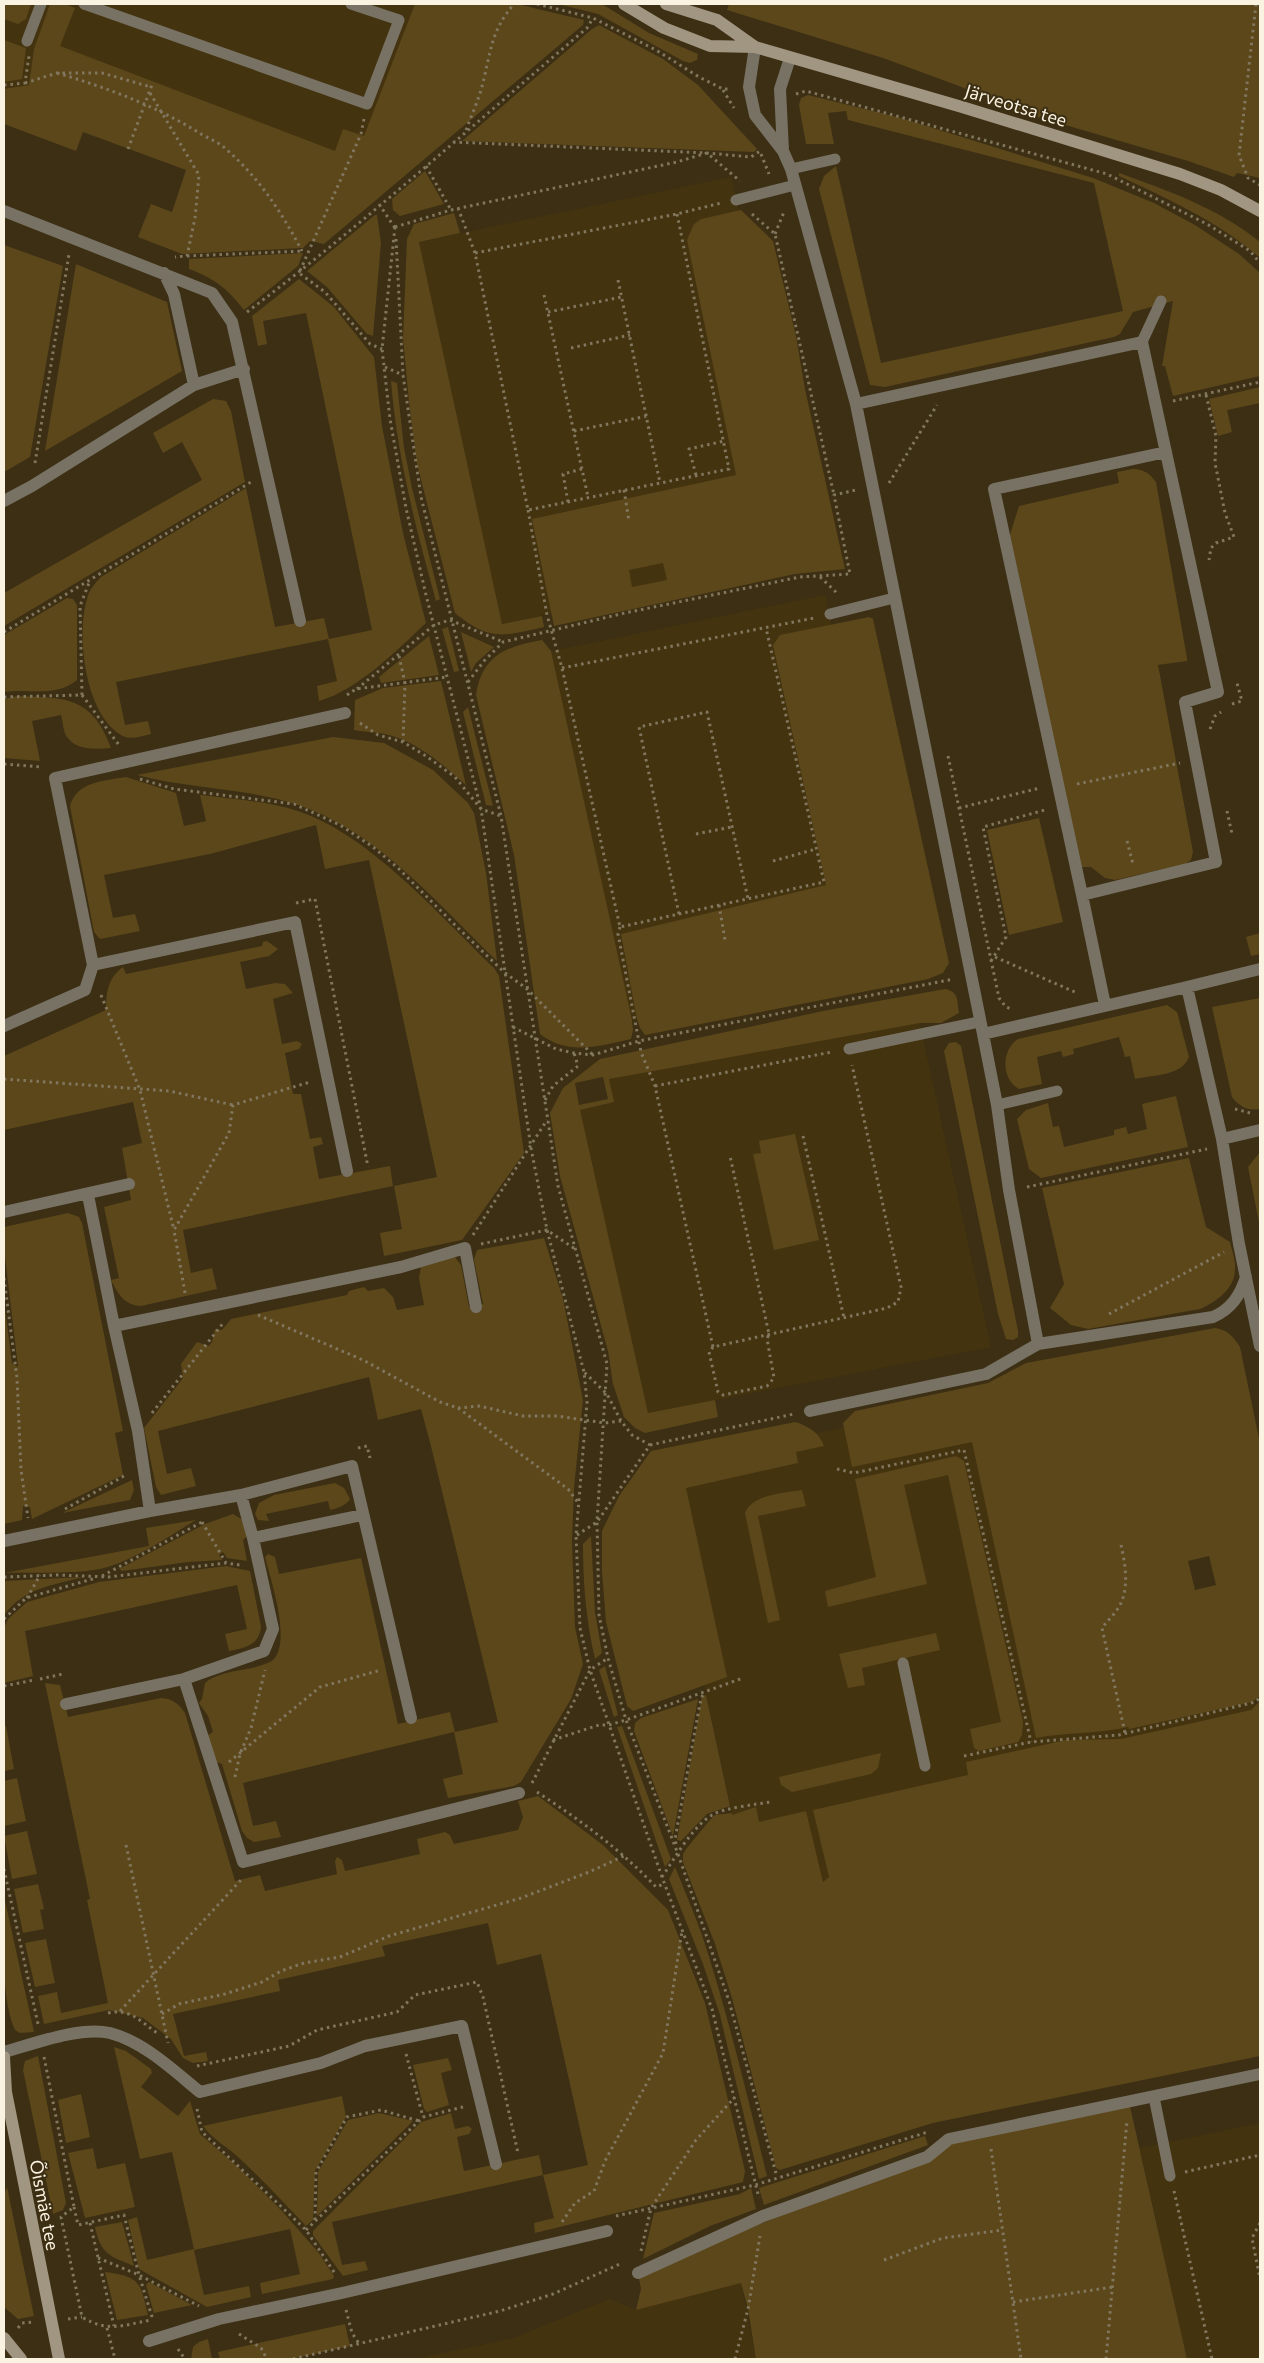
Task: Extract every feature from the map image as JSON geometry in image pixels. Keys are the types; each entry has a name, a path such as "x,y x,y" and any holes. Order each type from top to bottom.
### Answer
{"main road":[{"name":"Järveotsa tee","path":"624,4 664,28 710,46 756,47 962,107 1180,174 1221,190 1260,211"},
{"name":"Järveotsa tee","path":"666,4 717,20 756,47"},
{"name":"Õismäe tee","path":"4,2057 5,2090 59,2359"},
{"path":"4,2110 5,2090"},
{"path":"4,2338 21,2359"}],"street":[{"path":"756,47 748,86 755,115 783,151 791,169 856,404 969,975 997,1105 1009,1190 1038,1344"},
{"path":"783,151 780,88 790,58"},
{"path":"4,212 70,236 212,293 232,322 300,621"},
{"path":"164,273 174,294 194,385"},
{"path":"856,404 1142,342 1218,692 1185,702 1216,862 1082,895"},
{"path":"4,501 32,486 194,385 244,369"},
{"path":"1105,1005 994,489 1166,452"},
{"path":"4,1026 85,990 92,965 55,778 345,713"},
{"path":"92,965 295,922 348,1172"},
{"path":"981,1028 1105,1005 1260,969"},
{"path":"1187,986 1223,1142 1239,1244 1260,1346"},
{"path":"1223,1142 1260,1130"},
{"path":"4,1212 88,1195 129,1184"},
{"path":"88,1195 114,1326 138,1431 150,1511"},
{"path":"114,1326 401,1266 465,1248 476,1306"},
{"path":"810,1411 986,1374 1038,1344 1213,1317 1224,1312 1233,1303 1240,1294 1246,1277"},
{"path":"4,1541 150,1511 241,1495 352,1466 411,1718"},
{"path":"66,1704 184,1679 264,1651 273,1629 253,1538 241,1495"},
{"path":"253,1538 362,1515"},
{"path":"184,1679 243,1862 518,1793"},
{"path":"4,2052 86,2032 109,2033 133,2042 156,2057 200,2092 321,2062 365,2046 402,2040 462,2026 496,2164"},
{"path":"638,2273 763,2216 927,2157 949,2139 1260,2074"},
{"path":"149,2341 219,2319 342,2293 606,2231"}],"lane":[{"path":"27,41 41,4"},
{"path":"84,4 367,104 399,20 351,4"},
{"path":"791,169 835,159"},
{"path":"741,199 795,185"},
{"path":"1142,342 1161,301"},
{"path":"830,614 894,598"},
{"path":"849,1049 981,1028"},
{"path":"997,1105 1057,1091"},
{"path":"903,1663 925,1766"},
{"path":"1154,2097 1170,2176"}],"path":[{"path":"465,131 481,90 493,38 500,20 514,4"},
{"path":"537,4 593,18 656,50 691,73 723,89 748,86"},
{"path":"1256,4 1239,155 1248,178 1260,185"},
{"path":"232,322 298,273 426,166 587,28 593,18"},
{"path":"25,83 30,51 27,41"},
{"path":"57,73 97,84 160,111 182,121 226,149 261,185 283,215 302,251"},
{"path":"4,85 25,83 57,73 102,73 151,86"},
{"path":"128,149 153,82"},
{"path":"780,88 792,96 806,91 1107,174 1173,205 1207,224 1250,251 1260,263"},
{"path":"150,93 188,153 199,175 195,218 186,256"},
{"path":"298,273 361,134 367,104"},
{"path":"452,142 707,153 751,157"},
{"path":"468,682 484,661 503,642 552,632 625,613 800,577 850,574 775,234 750,212 741,199 739,178 707,153"},
{"path":"395,227 458,208 677,162 707,153"},
{"path":"426,166 451,210"},
{"path":"475,253 677,214 741,199"},
{"path":"379,204 395,227 403,375 421,497 450,620 468,682 501,816 558,1186 607,1364 607,1394 597,1522 600,1615 608,1658 626,1720 678,1854 729,2001 777,2177"},
{"path":"458,208 475,253 528,510 546,615 562,668 620,927 618,934 639,1041 655,1086 713,1347"},
{"path":"528,510 730,468 677,214"},
{"path":"395,227 382,349 390,419 406,508 447,677 482,809 504,972 531,1148 547,1230 584,1372 587,1402 576,1536 580,1628 590,1670 664,1884 712,2009 735,2096 763,2216 748,2309 735,2359"},
{"path":"32,486 43,406 68,262 70,236"},
{"path":"168,255 177,258 309,250"},
{"path":"298,273 325,292 370,344 382,349"},
{"path":"618,280 660,482"},
{"path":"544,295 588,497"},
{"path":"548,312 622,297"},
{"path":"571,348 630,335"},
{"path":"385,367 403,375"},
{"path":"1173,401 1260,382"},
{"path":"834,495 890,482 940,401 932,402"},
{"path":"574,430 646,416"},
{"path":"696,475 689,449 724,441"},
{"path":"568,502 563,474 582,469"},
{"path":"4,632 89,582 266,472"},
{"path":"888,474 892,492"},
{"path":"624,490 629,521"},
{"path":"819,576 835,591 842,611"},
{"path":"89,582 80,606 82,695 118,745 128,743"},
{"path":"562,668 830,614"},
{"path":"344,696 356,690 434,625 450,620 503,642"},
{"path":"620,927 824,882 766,628"},
{"path":"398,656 405,683 403,742"},
{"path":"356,690 447,677"},
{"path":"4,696 82,695"},
{"path":"679,914 640,727 706,712 748,898"},
{"path":"345,713 378,735 403,742 454,777 482,809 501,816"},
{"path":"946,751 999,998 1006,1007 1014,1010"},
{"path":"958,808 1196,759"},
{"path":"4,764 51,767"},
{"path":"139,778 174,789 294,804 340,825 373,847 398,868 504,972 527,989 593,1054"},
{"path":"991,962 1006,938 983,827 1062,806"},
{"path":"696,834 732,827"},
{"path":"1127,841 1137,882"},
{"path":"773,861 816,849"},
{"path":"295,903 315,899 368,1167"},
{"path":"718,905 725,940"},
{"path":"995,957 1083,996 1073,998"},
{"path":"513,1027 556,1049 574,1053 593,1054 639,1041 969,975"},
{"path":"100,992 140,1090 174,1230 184,1293 190,1292"},
{"path":"655,1086 849,1049 900,1287 898,1302 887,1308 769,1334 713,1347 709,1352 718,1392 723,1395 767,1386 774,1378 767,1339 769,1334 730,1156"},
{"path":"545,1100 553,1086 578,1066 574,1053"},
{"path":"4,1079 170,1091 233,1105 327,1077"},
{"path":"174,1230 229,1133 233,1105"},
{"path":"465,1248 548,1119"},
{"path":"804,1136 844,1318"},
{"path":"1009,1190 1223,1142"},
{"path":"465,1248 547,1230 575,1250"},
{"path":"1107,1315 1239,1244"},
{"path":"4,1278 17,1378 20,1470 30,1536"},
{"path":"138,1431 241,1300 259,1316 363,1360 440,1402 458,1408 568,1489 579,1504"},
{"path":"576,1536 597,1522 650,1445 632,1435 621,1421 607,1394 584,1372"},
{"path":"458,1408 479,1406 524,1416 586,1419 605,1423 621,1421"},
{"path":"837,1469 854,1473 964,1450 1031,1742"},
{"path":"64,1509 124,1476 127,1467"},
{"path":"195,1503 202,1522 226,1563"},
{"path":"26,1598 100,1577 202,1522"},
{"path":"1121,1545 1124,1558 1124,1591 1121,1603 1102,1628 1125,1733"},
{"path":"4,1577 100,1577 226,1563 248,1566 261,1574"},
{"path":"4,1619 26,1598 40,1576"},
{"path":"608,1658 590,1670 530,1788 584,1822 624,1856 656,1887 664,1884"},
{"path":"235,1780 240,1754 251,1728 266,1664"},
{"path":"215,1773 320,1687 398,1665"},
{"path":"40,1679 63,1674"},
{"path":"553,1740 599,1725 609,1725 626,1720 743,1678"},
{"path":"4,1686 34,1680"},
{"path":"678,1854 675,1839 700,1698 705,1691"},
{"path":"964,1756 1031,1742 1125,1733 1255,1702 1260,1698"},
{"path":"662,1877 707,1819 716,1813 771,1802"},
{"path":"162,2014 179,2004 225,1994 262,1982 281,1971 304,1964 340,1957 389,1936 521,1898 580,1876 624,1856"},
{"path":"120,2011 241,1880 243,1862"},
{"path":"4,1868 78,2225 124,2215 152,2319"},
{"path":"561,2224 575,2204 594,2191 605,2161 663,2053 682,1930"},
{"path":"196,2066 289,2046 317,2030 397,2012 415,1995 477,1982 483,1997 518,2153"},
{"path":"102,2015 120,2011 131,2014 168,2041 173,2048"},
{"path":"402,2040 423,2117"},
{"path":"306,2230 423,2117 505,2096"},
{"path":"638,2273 651,2208 696,2140 735,2096"},
{"path":"1106,2359 1129,2102"},
{"path":"315,2221 316,2172 347,2117 381,2110 419,2121"},
{"path":"989,2131 1021,2359"},
{"path":"613,2217 755,2185 926,2132 949,2139"},
{"path":"1212,2359 1170,2176 1260,2155"},
{"path":"74,2207 61,2217 82,2317 94,2325 107,2328 161,2318"},
{"path":"90,2223 114,2326"},
{"path":"1260,2224 1252,2238 1260,2278"},
{"path":"884,2260 944,2238 1003,2230"},
{"path":"98,2258 139,2275 203,2309 194,2311"},
{"path":"293,2359 500,2311 553,2294 623,2263"},
{"path":"1013,2302 1112,2287"},
{"path":"342,2293 352,2333 360,2345"},
{"path":"107,2328 114,2359"}],"shaded area":[{"path":"4,4 427,4 346,207 4,90"},
{"path":"4,4 31,4 26,19 18,24 4,19"},
{"path":"50,4 65,4 75,8 60,46 335,151 343,129 364,136 415,4 517,4 584,20 583,25 324,244 310,241 303,248 182,254 138,237 151,204 172,212 186,170 83,132 76,151 4,124 4,89 29,85 34,49"},
{"path":"558,4 602,4 649,33 698,54 697,60 690,63 683,61 598,14"},
{"path":"729,4 1260,4 1260,178 1237,173 1234,177 1188,161 1014,110 959,86 883,58 727,10"},
{"path":"599,25 663,59 698,85 757,149 754,152 462,141"},
{"path":"4,40 26,48 22,79 4,82"},
{"path":"808,95 901,118 1093,178 1154,203 1195,225 1239,254 1260,273 1260,376 1173,396 1165,366 1162,366 1173,301 1133,312 1120,334 1114,337 885,387 870,385 819,189 824,176 836,166 881,363 1123,311 1094,183 848,120 846,111 828,113 834,144 806,144 799,105 801,98"},
{"path":"425,171 444,204 400,216 393,210 392,199"},
{"path":"1119,173 1175,194 1227,219 1260,242 1260,258 1228,233 1210,222 1119,176"},
{"path":"731,177 818,555 502,624 419,242"},
{"path":"741,210 773,241 796,336 805,389 845,569 795,574 554,626 532,519 736,475 687,240 694,224 701,219","holes":["663,563 667,580 632,587 629,570"]},
{"path":"454,213 460,233 419,242 502,624 542,616 544,627 518,633 488,633 478,629 455,613 417,464 403,338 407,239 414,224"},
{"path":"377,215 381,243 373,336 367,334 327,287 307,271"},
{"path":"4,245 63,266 30,457 4,472"},
{"path":"303,253 298,266 244,310 220,285 189,269 189,259"},
{"path":"76,264 167,302 182,371 45,451"},
{"path":"299,279 334,307 374,357 382,426 403,533 426,623 362,679 334,696 319,701 317,686 337,681 328,639 116,682 125,725 148,721 151,734 136,738 124,737 109,725 99,710 86,673 83,632 84,614 89,593 101,577 246,488 275,627 324,618 329,639 372,630 306,313 263,321 267,344 258,346 252,316"},
{"path":"391,381 397,383 404,448 440,599 436,601 403,465"},
{"path":"1260,387 1260,403 1227,410 1232,432 1218,436 1209,399"},
{"path":"213,399 226,401 231,411 245,482 4,626 4,593 202,480 182,442 163,453 153,433"},
{"path":"1133,469 1146,472 1156,482 1187,658 1187,661 1158,665 1193,852 1191,860 1185,864 1115,880 1105,878 1091,867 1080,867 1008,541 1019,506 1119,483 1117,472"},
{"path":"825,595 905,962 578,1032 498,662"},
{"path":"67,598 73,599 77,605 77,680 69,686 51,691 4,692 4,635"},
{"path":"869,617 873,619 949,963 943,973 928,979 645,1035 637,1019 621,934 826,885 773,645 780,635"},
{"path":"448,627 459,671 454,672 442,629"},
{"path":"461,632 494,647 476,663 471,672"},
{"path":"429,636 439,675 381,683 379,677"},
{"path":"542,640 551,651 632,1020 633,1030 631,1039 596,1046 573,1047 562,1045 540,1034 514,855 476,695 484,670 498,655 507,649"},
{"path":"441,681 466,785 430,756 410,743 389,735 354,730 355,700 383,688"},
{"path":"17,696 63,700 75,703 86,709 104,731 111,748 87,748 71,742 66,735 61,715 32,721 40,761 4,758 4,699"},
{"path":"468,707 493,806 486,805 463,712"},
{"path":"333,737 384,743 433,770 468,803 474,813 486,873 497,961 405,871 354,832 327,817 279,799 157,780 137,775"},
{"path":"126,777 176,793 184,826 206,821 200,795 274,805 298,811 325,823 351,838 403,879 494,968 499,976 524,1153 462,1240 384,1256 380,1233 402,1229 394,1186 437,1177 369,860 325,869 316,825 210,854 104,875 113,918 135,914 140,931 100,939 94,932 70,806 79,791 85,787 100,781"},
{"path":"1039,818 1063,922 1009,935 987,830"},
{"path":"1260,933 1260,954 1251,956 1246,937"},
{"path":"267,941 278,949 269,956 240,962 246,989 275,983 285,984 293,993 273,999 282,1044 297,1041 302,1044 299,1049 285,1053 293,1094 301,1094 310,1139 321,1137 323,1144 313,1147 319,1179 390,1166 393,1186 183,1230 191,1273 212,1268 217,1289 141,1306 135,1305 122,1298 111,1280 119,1278 104,1207 131,1200 122,1148 142,1143 133,1102 4,1130 4,1056 106,1010 109,986 114,976 123,967 126,974 262,946 263,942"},
{"path":"945,989 955,994 959,1013 941,1023 920,1023 609,1079 614,1102 580,1110 648,1413 715,1400 718,1417 645,1433 635,1428 624,1417 613,1384 608,1351 560,1176 550,1113 563,1088 600,1059 823,1011","holes":["603,1077 608,1099 579,1105 575,1083"]},
{"path":"1260,998 1260,1109 1248,1109 1241,1106 1232,1097 1212,1007"},
{"path":"1167,1005 1177,1012 1189,1057 1180,1068 1174,1071 1135,1079 1130,1056 1125,1057 1119,1037 1073,1049 1074,1054 1063,1057 1061,1051 1037,1057 1042,1084 1019,1089 1009,1079 1006,1072 1006,1057 1012,1044 1018,1039"},
{"path":"917,1012 991,1347 648,1413 579,1110 613,1102 609,1079"},
{"path":"956,1042 961,1046 1018,1331 1018,1337 1013,1340 1006,1339 998,1314 944,1051 949,1043"},
{"path":"1176,1096 1188,1147 1041,1178 1029,1169 1017,1119 1026,1110 1048,1103 1053,1127 1059,1126 1064,1147 1114,1135 1114,1130 1126,1127 1128,1134 1147,1129 1142,1104"},
{"path":"795,1134 819,1240 774,1250 753,1154 761,1153 759,1141"},
{"path":"1260,1152 1260,1227 1248,1167"},
{"path":"1189,1158 1206,1227 1230,1242 1234,1256 1234,1276 1232,1283 1224,1294 1200,1309 1088,1329 1071,1325 1050,1308 1064,1284 1042,1188"},
{"path":"68,1213 79,1217 82,1223 123,1431 115,1433 123,1475 32,1519 30,1507 23,1506 22,1520 4,1524 4,1301 12,1363 18,1367 4,1248 4,1227"},
{"path":"544,1238 563,1299 583,1400 574,1488 572,1541 575,1627 583,1664 571,1699 521,1782 514,1786 448,1798 443,1779 463,1774 454,1732 243,1783 253,1826 276,1821 281,1837 254,1842 247,1838 242,1831 222,1764 214,1761 208,1735 213,1732 208,1716 199,1703 202,1699 205,1683 210,1679 222,1674 268,1663 274,1659 279,1650 281,1638 280,1624 265,1557 268,1554 275,1557 279,1574 361,1558 398,1724 450,1712 455,1732 498,1722 431,1446 421,1409 378,1420 369,1377 158,1431 167,1474 191,1468 196,1486 161,1495 156,1487 144,1428 183,1378 181,1364 197,1342 209,1346 215,1329 222,1330 231,1319 347,1295 349,1291 364,1287 368,1291 384,1288 393,1297 397,1310 424,1305 419,1278 421,1267 454,1256 461,1265 469,1307 483,1304 474,1260 477,1250"},
{"path":"1215,1328 1227,1332 1240,1347 1260,1443 1260,1696 1252,1702 1129,1729 1128,1727 1036,1738 972,1442 852,1467 843,1423 855,1411 988,1383 1026,1363","holes":["1209,1556 1216,1585 1195,1590 1188,1561"]},
{"path":"1189,1352 1176,1552 1188,1604 1231,1596 1260,1723 799,2127 658,1468"},
{"path":"795,1422 812,1430 824,1446 796,1452 798,1463 686,1488 727,1677 633,1711 627,1706 606,1622 602,1572 602,1531 619,1496 651,1451"},
{"path":"956,1456 964,1461 1023,1722 1022,1735 1018,1742 979,1751 974,1748 970,1729 1001,1722 948,1475 904,1485 927,1584 828,1607 825,1591 876,1577 855,1479"},
{"path":"132,1480 134,1490 130,1500 62,1513"},
{"path":"335,1483 344,1488 350,1499 339,1507 330,1510 328,1501 266,1514 269,1521 258,1520 255,1514 259,1503 274,1495"},
{"path":"802,1490 806,1506 758,1516 780,1620 768,1623 745,1513 754,1502 762,1498"},
{"path":"233,1514 243,1520 248,1535 243,1540 247,1561 227,1558 223,1552 219,1555 222,1560 188,1562 122,1571 119,1569 205,1524"},
{"path":"196,1520 142,1552 108,1567 71,1572 4,1573 149,1546 146,1528"},
{"path":"591,1536 595,1612 602,1653 595,1659 587,1616 583,1544"},
{"path":"226,1566 250,1571 261,1627 257,1638 250,1645 229,1651 225,1634 247,1629 237,1585 25,1631 33,1676 4,1683 4,1628 8,1619 27,1602 99,1582"},
{"path":"83,1577 30,1593 12,1606 4,1615 4,1581"},
{"path":"936,1633 940,1650 862,1668 865,1685 848,1688 839,1654"},
{"path":"605,1666 618,1715 614,1717 599,1670"},
{"path":"45,1683 60,1685 68,1717 161,1698 169,1699 177,1704 185,1713 235,1881 260,1875 265,1891 337,1874 335,1861 337,1857 342,1860 345,1871 420,1854 417,1839 445,1832 450,1835 454,1844 518,1830 523,1817 518,1801 538,1796 603,1845 668,1910 705,2003 745,2171 743,2182 535,2233 534,2223 554,2218 543,2175 588,2165 541,1954 497,1965 488,1923 382,1946 385,1956 278,1980 280,1991 173,2014 184,2056 206,2052 208,2061 193,2063 183,2058 171,2039 143,2018 109,2010 44,2024 38,1996 57,1992 61,2013 108,2003 87,1900 90,1899"},
{"path":"706,1695 730,1806 707,1814 681,1841 677,1840 702,1696"},
{"path":"698,1699 673,1836 634,1731 635,1723 641,1718"},
{"path":"1260,1701 1260,2056 933,2123 780,2170 776,2168 732,1998 715,1944 683,1862 683,1854 686,1849 715,1815 732,1813 732,1815 756,1807 759,1822 806,1811 823,1882 829,1877 813,1810 968,1775 966,1762 1066,1740 1121,1739 1251,1710"},
{"path":"4,1726 6,1726 14,1769 4,1771"},
{"path":"622,1726 671,1859 665,1867 617,1727"},
{"path":"881,1753 878,1768 871,1774 792,1792 781,1785 779,1777"},
{"path":"17,1778 26,1821 4,1826 4,1781"},
{"path":"27,1831 37,1874 12,1879 4,1836"},
{"path":"675,1867 702,1935 729,2025 767,2176 759,2179 720,2015 703,1964 669,1879"},
{"path":"38,1884 44,1909 40,1910 44,1929 23,1933 14,1889"},
{"path":"4,1896 34,2032 20,2033 15,2030 10,2016 4,1964"},
{"path":"46,1939 55,1983 35,1987 25,1943"},
{"path":"114,2047 126,2051 151,2069 152,2073 141,2087 178,2116 190,2101 200,2134 238,2167 282,2211 318,2252 334,2276 333,2279 262,2294 260,2283 300,2274 290,2229 194,2250 204,2295 249,2286 251,2297 207,2307 139,2269 128,2220 137,2217 147,2260 194,2249 172,2152 140,2159"},
{"path":"38,2056 66,2203 63,2210 53,2214 23,2070 25,2061"},
{"path":"448,2058 452,2070 441,2073 449,2105 427,2112 424,2109 413,2065"},
{"path":"81,2094 90,2137 66,2143 58,2100"},
{"path":"342,2096 346,2117 315,2171 313,2220 306,2226 256,2174 203,2126"},
{"path":"1129,2102 1187,2359 756,2359 748,2309 741,2283 636,2310 641,2289 638,2273 927,2157 949,2139"},
{"path":"379,2113 413,2121 317,2216 318,2172 348,2120"},
{"path":"451,2113 455,2129 468,2126 472,2129 469,2134 457,2137 464,2171 539,2155 543,2175 332,2222 342,2265 365,2261 368,2270 343,2276 313,2235 313,2231 421,2122"},
{"path":"1260,2123 1260,2359 1187,2359 1140,2148"},
{"path":"925,2136 928,2145 764,2205 759,2188"},
{"path":"93,2148 97,2169 125,2163 135,2207 85,2218 68,2153"},
{"path":"7,2187 34,2316 18,2319 4,2307 4,2194"},
{"path":"751,2188 756,2209 710,2226 643,2259 654,2213 740,2194"},
{"path":"122,2222 134,2266 108,2253 100,2244 97,2236 95,2227"},
{"path":"105,2272 126,2276 137,2283 143,2295 148,2315 117,2320"},
{"path":"149,2282 192,2305 154,2313 146,2285"},
{"path":"741,2282 756,2359 415,2359 514,2338 609,2299 636,2310"},
{"path":"345,2324 350,2346 291,2359 220,2359 218,2352"},
{"path":"208,2339 212,2359 191,2359 193,2347 199,2342"}]}
